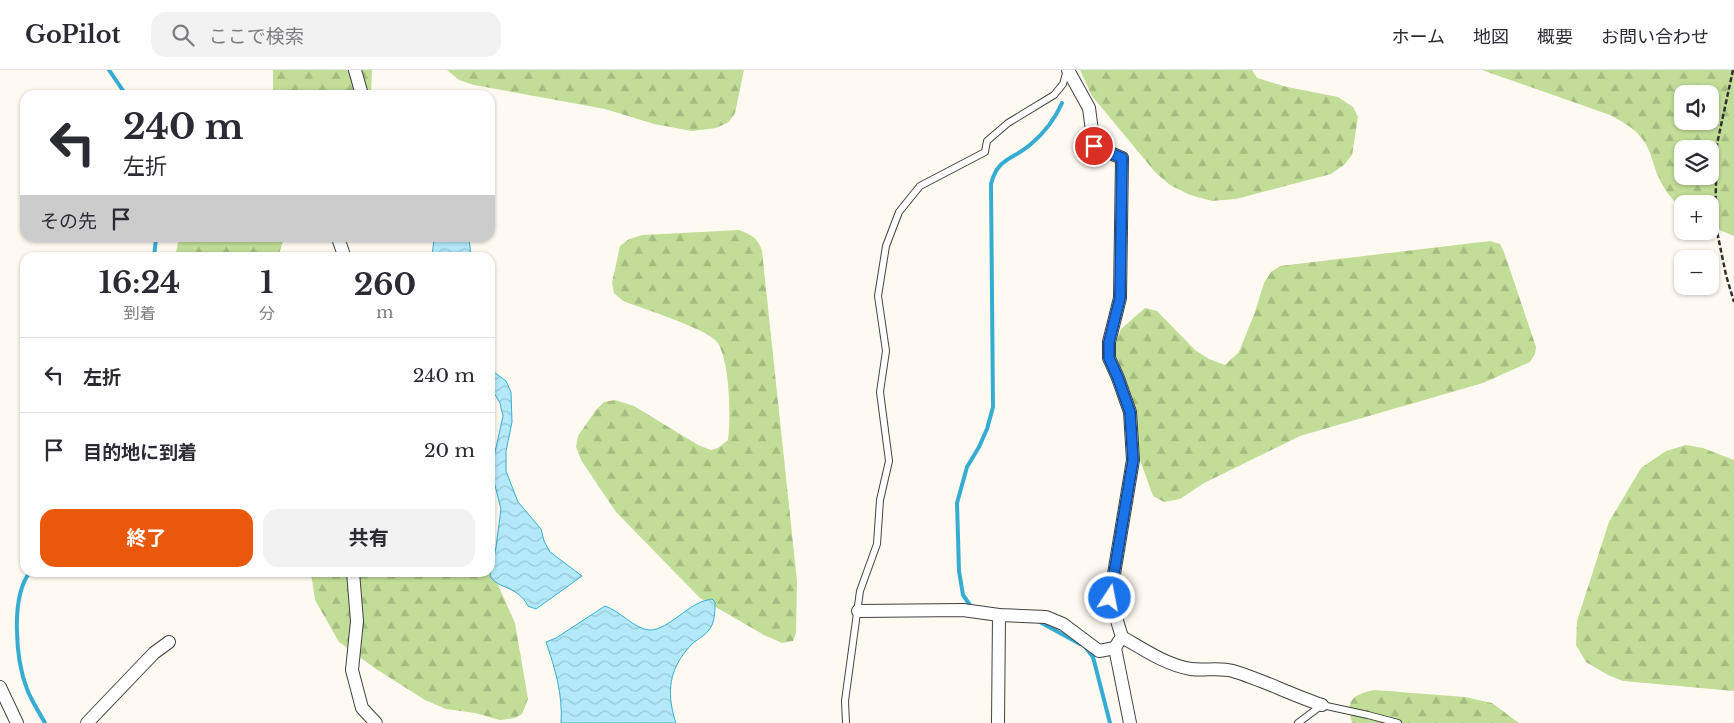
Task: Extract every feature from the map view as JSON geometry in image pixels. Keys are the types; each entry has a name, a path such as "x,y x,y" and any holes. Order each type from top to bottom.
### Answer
{"street":[{"path":"355,70 361,90"},
{"path":"1068,70 1089,108 1094,146 1122,158 1120,298 1109,342 1109,358 1130,412 1133,460 1110,598 1130,723"},
{"path":"353,577 357,622 352,670 362,708 376,723"},
{"path":"858,611 964,610 999,615 1046,617 1064,624 1099,651 1118,643 1191,669 1230,670 1275,685 1322,705"},
{"path":"998,723 999,615"},
{"path":"87,723 154,652 169,642"},
{"path":"0,687 17,723"}],"lane":[{"path":"846,723 845,701 860,591 877,544 880,500 889,461 880,392 886,351 878,296 886,246 899,212 920,186 985,152 987,141 1008,123 1054,94 1063,84 1068,70"},
{"path":"1298,723 1322,705 1398,723"}],"path":[{"path":"1733,70 1716,144 1715,222 1726,275 1734,302"}],"green space":[{"path":"273,70 372,70 371,90 273,90"},
{"path":"447,70 744,70 735,113 729,122 716,128 692,131 654,124 605,109 474,85 459,80"},
{"path":"1080,70 1252,70 1257,78 1287,87 1338,97 1353,107 1358,117 1352,155 1344,165 1331,174 1236,199 1212,201 1190,195 1170,185 1155,172 1092,96"},
{"path":"1482,70 1734,70 1734,236 1719,230 1719,195 1674,195 1674,200 1661,182 1649,150 1643,140 1629,126 1610,115"},
{"path":"739,230 754,238 759,243 762,251 797,581 796,633 793,641 782,643 764,635 700,598 616,512 581,460 576,447 578,436 596,410 604,402 615,400 634,406 698,445 711,450 718,448 728,440 729,404 727,375 725,362 717,342 688,325 623,301 614,293 612,283 620,246 629,239 643,235"},
{"path":"1490,241 1500,244 1504,252 1536,347 1535,354 1530,362 1483,383 1300,436 1204,483 1180,499 1164,502 1153,496 1110,372 1115,344 1121,329 1145,308 1157,311 1195,350 1209,359 1225,365 1239,352 1264,283 1271,272 1280,266"},
{"path":"178,242 283,242 280,252 176,252"},
{"path":"1686,445 1703,448 1734,460 1734,691 1623,681 1608,675 1586,662 1576,645 1577,621 1609,522 1641,468 1666,451"},
{"path":"312,577 494,577 515,623 528,699 522,714 515,718 500,720 475,713 446,709 425,700 376,669 339,642 315,600"},
{"path":"1374,690 1465,697 1492,703 1519,723 1352,723 1350,703 1356,696"}],"water":[{"path":"434,242 469,242 470,252 433,252"},
{"path":"495,373 506,381 511,392 512,422 506,451 506,471 518,502 541,529 544,541 550,552 582,576 536,609 528,606 518,594 497,583 491,577 495,577 495,552 501,509 495,486 495,452 503,416 500,403 495,394"},
{"path":"712,599 715,602 712,625 686,651 673,673 670,690 676,723 561,723 561,702 558,682 546,642 556,638 605,606 611,608 638,627 649,630 661,627 697,604"}],"waterway":[{"path":"109,70 123,90"},
{"path":"972,608 963,595 959,571 957,503 967,467 987,429 993,407 991,184 994,175 1002,164 1031,144 1040,135 1053,120 1062,103"},
{"path":"155,252 156,242"},
{"path":"27,577 20,597 17,613 18,646 27,689 45,723"},
{"path":"1038,621 1080,644"},
{"path":"1086,648 1093,657 1110,723"}],"route":[{"path":"1094,146 1122,158 1120,298 1109,342 1109,358 1130,412 1133,460 1110,598"}]}
